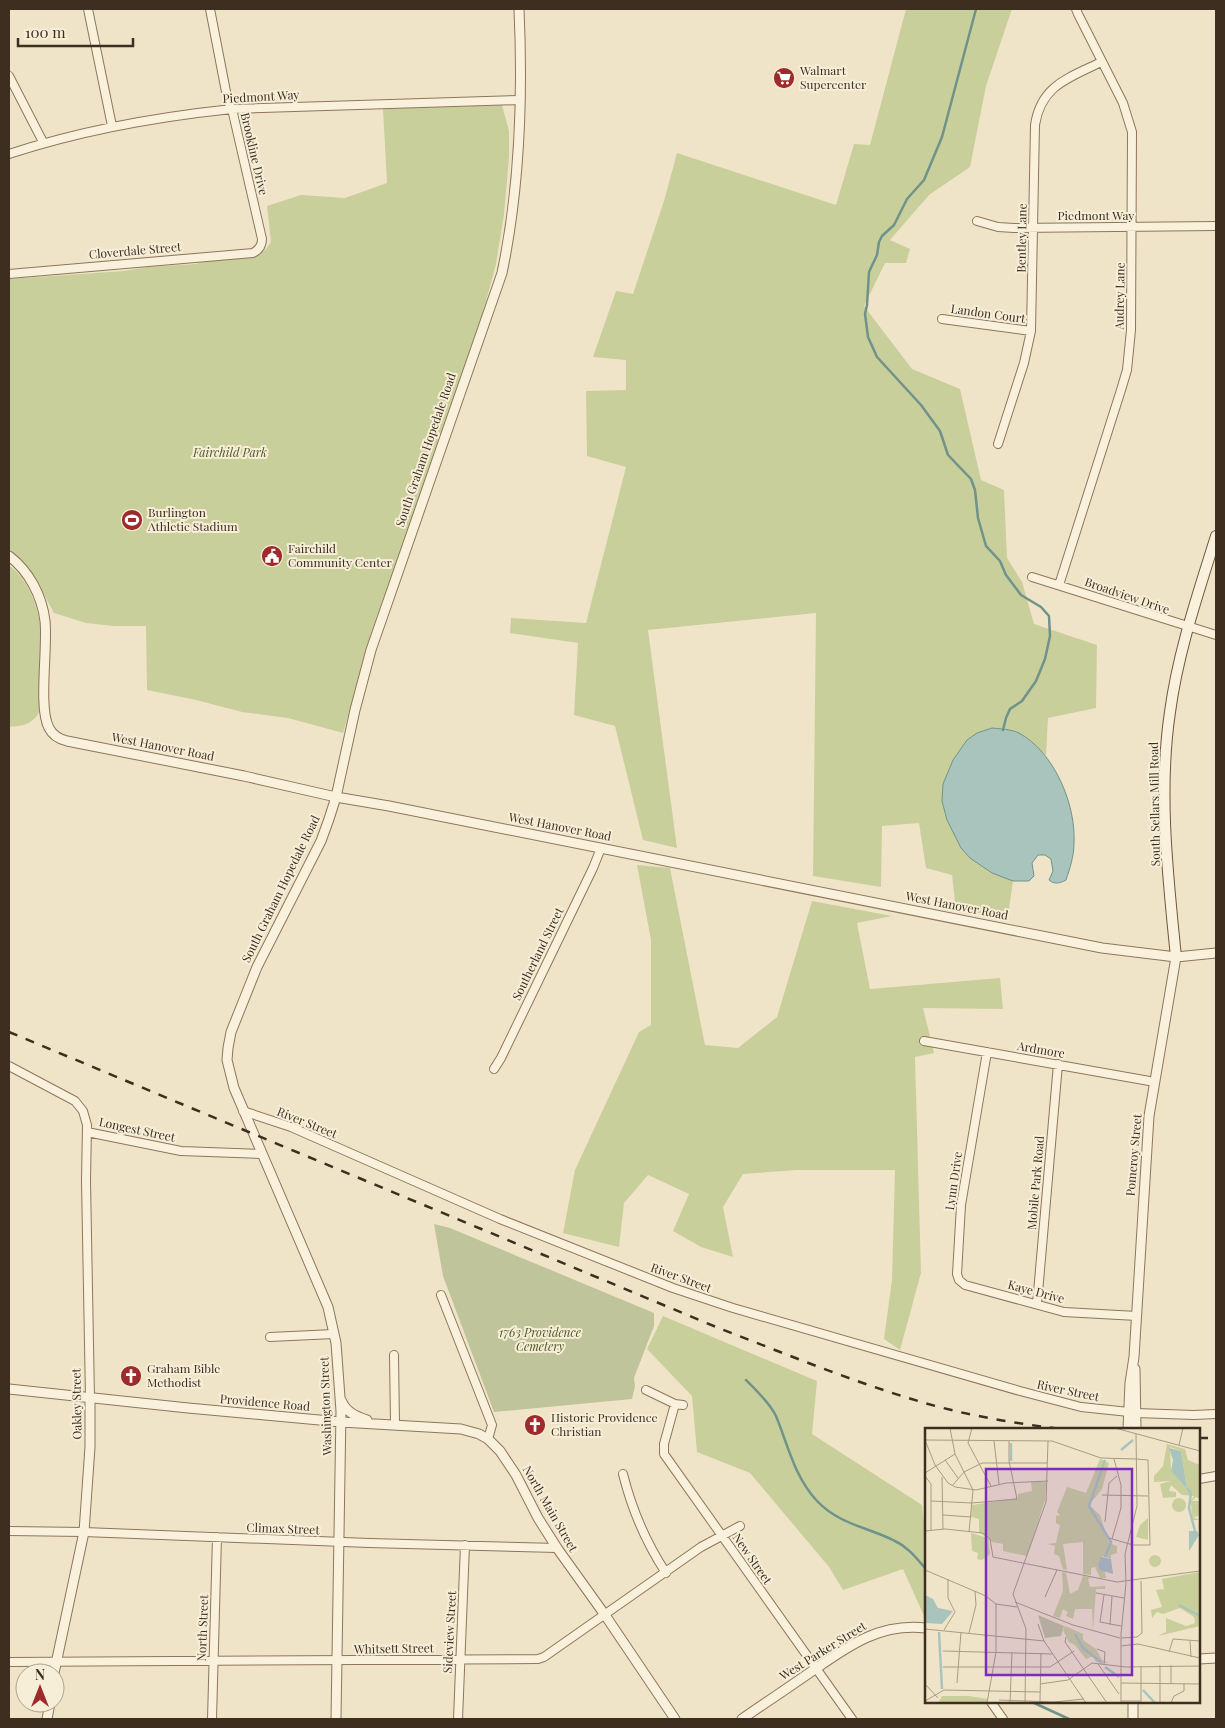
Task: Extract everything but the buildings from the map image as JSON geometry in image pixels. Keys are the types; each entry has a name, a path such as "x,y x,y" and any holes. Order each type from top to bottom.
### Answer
{"main road":[{"name":"South Sellars Mill Road","path":"1176,957 1168,863 1165,794 1167,735 1177,669 1216,536"}],"street":[{"path":"88,9 112,126"},
{"name":"Brookline Drive","path":"210,9 228,102 232,109 262,239 261,246"},
{"name":"South Graham Hopedale Road","path":"243,1111 228,1070 228,1048 231,1032 240,1005 264,951 321,841 336,797 355,710 371,650 490,302 502,273 516,183 520,100 519,9"},
{"name":"Audrey Lane","path":"1059,585 1127,370 1131,330 1132,132 1123,103 1076,9"},
{"name":"Bentley Lane","path":"998,444 1024,363 1031,331 1035,125 1041,103 1047,94 1060,82 1102,62"},
{"path":"9,76 44,142"},
{"name":"Piedmont Way","path":"9,154 44,142 112,126 232,109 520,100"},
{"name":"Piedmont Way","path":"977,221 998,227 1033,228 1216,226"},
{"name":"Cloverdale Street","path":"9,274 253,252 261,246"},
{"name":"Landon Court","path":"942,319 1031,331"},
{"name":"West Hanover Road","path":"9,556 24,570 37,591 45,621 45,712 49,728 56,736 67,741 244,776 336,797 1102,948 1176,957 1216,953"},
{"name":"Broadview Drive","path":"1032,577 1090,594 1188,628 1216,635"},
{"name":"Southerland Street","path":"494,1069 501,1058 601,848"},
{"name":"Pomeroy Street","path":"1128,1428 1136,1383 1134,1357 1149,1116 1176,957"},
{"name":"Ardmore","path":"924,1041 1155,1082"},
{"name":"Lynn Drive","path":"987,1052 964,1185 957,1274 959,1280 965,1285 990,1291"},
{"name":"Mobile Park Road","path":"1038,1304 1058,1064"},
{"name":"Longest Street","path":"9,1066 75,1101 85,1116 87,1132 181,1151 261,1154"},
{"name":"Washington Street","path":"243,1111 328,1307 334,1334 341,1400 336,1719"},
{"name":"River Street","path":"243,1111 291,1127 473,1208 690,1294 755,1316 1081,1407 1132,1413 1216,1414"},
{"name":"Oakley Street","path":"56,1662 84,1532 90,1447 87,1132"},
{"name":"Kaye Drive","path":"990,1291 1064,1312 1137,1316"},
{"path":"442,1295 492,1425 488,1439"},
{"path":"270,1337 334,1334"},
{"path":"394,1355 395,1424"},
{"name":"Providence Road","path":"9,1389 341,1422 372,1422 460,1429 479,1434 488,1439"},
{"path":"646,1390 675,1404 684,1406"},
{"path":"341,1400 346,1409 351,1413 372,1422"},
{"name":"New Street","path":"675,1404 664,1444 664,1454 852,1719"},
{"name":"Pomeroy Street","path":"1132,1413 1136,1428"},
{"name":"North Main Street","path":"488,1439 500,1451 516,1475 538,1518 557,1548 675,1719"},
{"path":"623,1474 635,1516 644,1537 666,1572"},
{"path":"1200,1479 1216,1476"},
{"name":"Whitsett Street","path":"9,1662 512,1660 544,1657 701,1548 740,1526"},
{"name":"Climax Street","path":"9,1531 557,1548"},
{"name":"North Street","path":"212,1719 218,1537"},
{"name":"Sideview Street","path":"458,1719 465,1545"},
{"name":"West Parker Street","path":"742,1719 815,1668 860,1640 879,1632 905,1627 925,1628"},
{"path":"1200,1659 1216,1658"},
{"path":"992,1703 1003,1719"},
{"path":"1133,1703 1133,1719"}],"green space":[{"path":"906,9 1012,9 986,86 970,167 929,195 890,240 910,249 906,263 885,263 864,306 912,369 960,389 981,480 1004,490 1007,558 1022,582 1034,624 1097,645 1096,708 1048,718 1046,755 1019,734 1006,729 992,728 977,733 943,784 942,801 947,820 970,858 992,873 1013,881 1008,916 956,911 952,875 926,868 919,823 882,826 881,887 813,876 816,613 648,630 677,848 643,840 615,726 574,715 578,643 510,633 511,618 586,623 626,467 587,456 586,391 626,390 626,360 593,357 616,291 633,294 664,201 677,153 836,205 854,144 870,145"},
{"name":"Fairchild Park","path":"502,105 509,131 509,158 504,214 496,264 474,346 372,631 343,733 288,718 242,712 147,690 146,626 113,626 86,623 54,613 33,574 9,549 9,279 124,271 147,267 195,264 222,257 258,255 271,242 267,206 301,195 345,198 387,183 383,109"},
{"path":"9,565 22,578 31,593 41,628 39,713 26,724 9,727"},
{"path":"637,865 670,868 705,1045 738,1048 777,1017 812,901 892,916 857,923 870,989 1000,978 1003,1009 923,1008 934,1053 915,1057 921,1273 900,1350 884,1339 892,1280 895,1170 797,1170 743,1174 723,1207 733,1257 701,1247 673,1231 689,1194 648,1175 624,1203 619,1247 563,1233 575,1170 639,1032 651,1025 651,940"},
{"name":"1763 Providence Cemetery","path":"434,1224 450,1228 654,1313 654,1326 634,1378 635,1386 632,1399 494,1412 443,1276"},
{"path":"663,1316 817,1381 812,1434 922,1505 925,1533 925,1616 903,1569 843,1590 829,1567 750,1473 697,1452 692,1396 647,1349"}],"water":[{"path":"992,728 1006,729 1019,733 1031,742 1043,753 1060,780 1071,812 1074,828 1074,848 1066,880 1060,883 1049,880 1053,871 1051,859 1045,855 1038,855 1032,863 1034,876 1029,881 1013,881 992,873 970,858 961,848 947,820 942,801 943,784 953,760 967,740 977,733"}],"waterway":[{"path":"976,9 942,137 924,180 907,199 894,225 882,236 879,242 877,255 869,272 865,314 868,337 877,357 921,405 940,431 948,455 971,479 975,490 978,518 986,546 1000,561 1006,575 1021,595 1041,607 1049,616 1050,636 1045,659 1036,681 1022,701 1010,709 1003,730"},
{"path":"746,1380 770,1406 776,1416 797,1471 817,1501 845,1521 885,1536 904,1546 925,1568"},
{"path":"1034,1703 1069,1719"}],"railway":[{"path":"9,1032 721,1329 819,1367 935,1406 989,1418 1054,1428"},
{"path":"1200,1438 1216,1438"}],"place":[{"name":"Walmart Supercenter","path":"784,78"},
{"name":"Burlington Athletic Stadium","path":"132,520"},
{"name":"Fairchild Community Center","path":"272,556"},
{"name":"Graham Bible Methodist","path":"131,1376"},
{"name":"Historic Providence Christian","path":"535,1425"}]}
